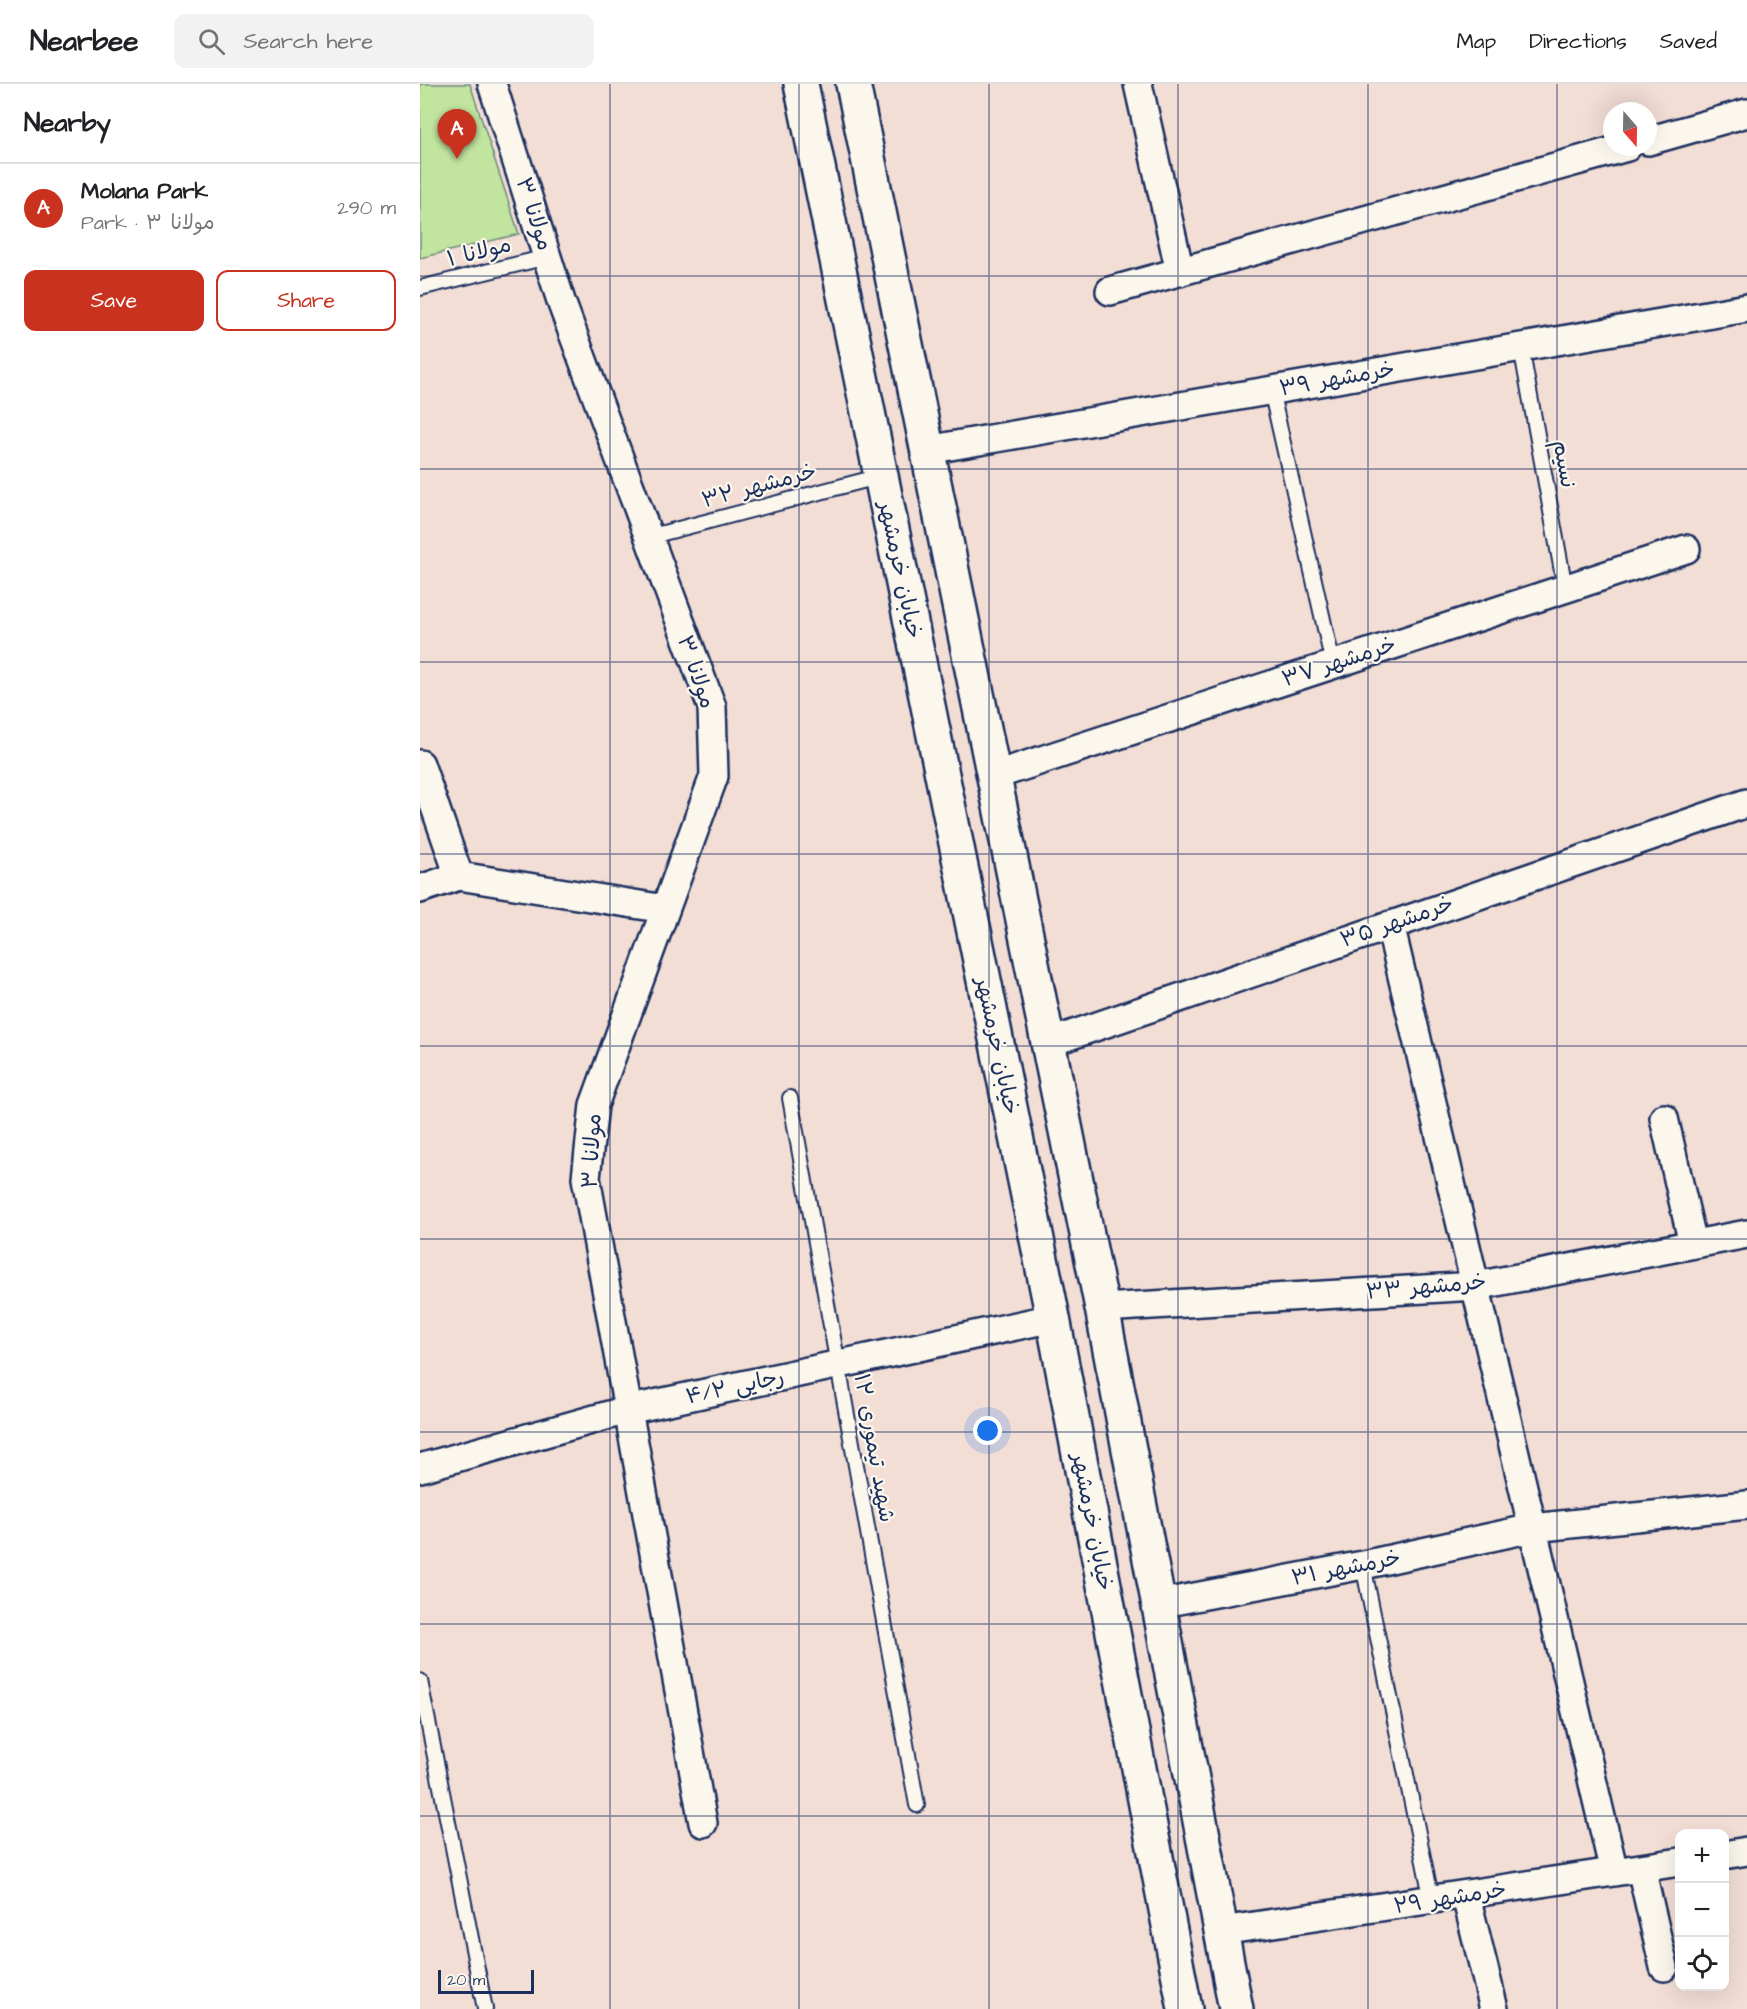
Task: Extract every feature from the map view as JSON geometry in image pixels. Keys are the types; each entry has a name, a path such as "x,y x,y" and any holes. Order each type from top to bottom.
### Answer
{"main road":[{"name":"خیابان خرمشهر","path":"801,84 1053,1318 1185,2009"},
{"path":"853,84 1102,1308 1236,2009"},
{"path":"1171,1939 1221,1931"}],"street":[{"name":"مولانا ۳","path":"492,84 562,304 712,707 714,776 594,1105 586,1178 703,1823"},
{"path":"1138,84 1180,272"},
{"path":"1657,138 1747,113"},
{"path":"1110,291 1603,153"},
{"name":"خرمشهر ۳۹","path":"927,450 1747,308"},
{"name":"خرمشهر ۳۷","path":"993,776 1686,549"},
{"path":"420,764 459,876"},
{"name":"خرمشهر ۳۵","path":"1048,1043 1747,803"},
{"path":"420,889 459,876 665,909"},
{"path":"1390,925 1614,1872"},
{"path":"1664,1118 1693,1244"},
{"name":"خرمشهر ۳۳","path":"1102,1308 1476,1286 1747,1234"},
{"name":"رجایی ۴/۲","path":"420,1468 627,1410 1053,1318"},
{"name":"خرمشهر ۳۱","path":"1158,1604 1363,1565 1533,1528 1747,1505"},
{"path":"1729,1854 1747,1851"},
{"name":"خرمشهر ۲۹","path":"1221,1931 1466,1896 1675,1863"},
{"path":"1641,1868 1664,1967"},
{"path":"1466,1896 1494,2009"}],"lane":[{"name":"مولانا ۱","path":"420,288 547,257"},
{"name":"نسیم","path":"1521,347 1565,588"},
{"path":"1271,390 1333,664"},
{"name":"خرمشهر ۳۲","path":"648,537 881,476"},
{"name":"شهید تیموری ۱۲","path":"790,1098 917,1805"},
{"path":"1363,1565 1432,1901"},
{"path":"420,1682 485,2009"}],"green space":[{"path":"420,84 470,84 519,234 420,258"}],"place":[{"name":"Molana Park","path":"457,159"}]}
